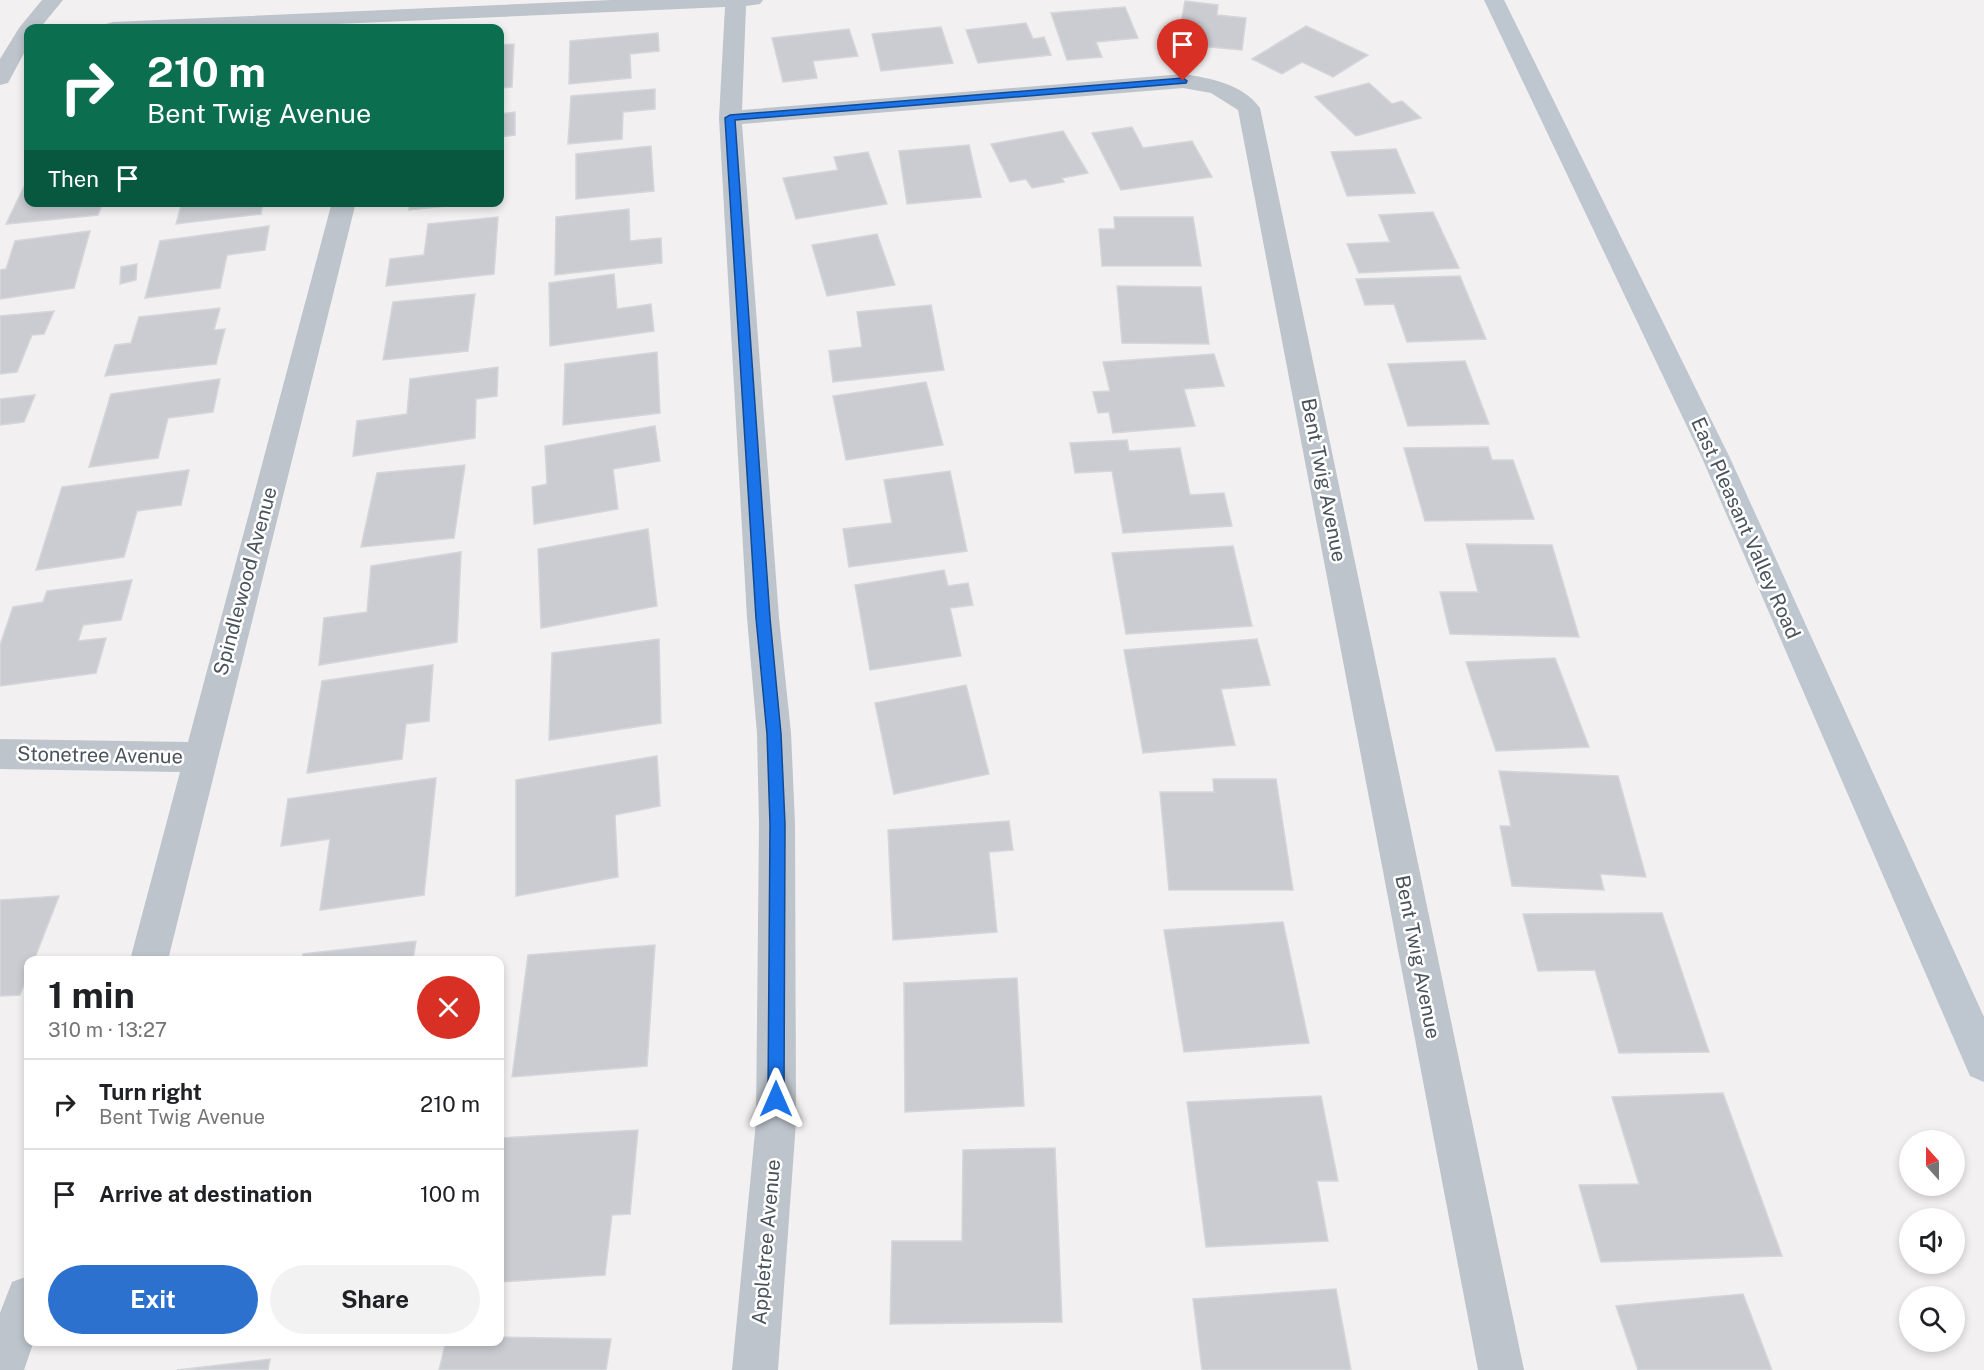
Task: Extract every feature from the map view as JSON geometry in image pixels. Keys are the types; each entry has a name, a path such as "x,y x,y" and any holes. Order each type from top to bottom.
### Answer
{"main road":[{"name":"East Pleasant Valley Road","path":"1494,0 1716,458 1984,1062"}],"street":[{"path":"34,24 53,0"},
{"path":"199,24 742,0"},
{"name":"Appletree Avenue","path":"742,0 730,118 763,618 774,734 777,824 776,1122 755,1370"},
{"path":"0,33 24,32"},
{"path":"0,78 24,37"},
{"name":"Bent Twig Avenue","path":"730,118 1183,81 1222,89 1238,97 1249,108 1501,1370"},
{"name":"Spindlewood Avenue","path":"150,956 343,207"},
{"name":"Stonetree Avenue","path":"0,754 200,757"},
{"path":"1,1370 24,1309"}],"building":[{"path":"1185,1 1218,5 1217,15 1246,18 1242,50 1177,44"},
{"path":"1125,7 1138,38 1096,42 1102,57 1067,60 1051,13"},
{"path":"1026,23 1033,39 1044,37 1051,55 978,63 966,30"},
{"path":"1306,26 1368,55 1333,77 1302,62 1282,74 1252,59"},
{"path":"941,27 953,63 881,71 872,34"},
{"path":"849,29 858,56 813,61 817,78 783,82 772,38"},
{"path":"658,33 659,51 630,54 631,78 569,84 570,41"},
{"path":"514,44 512,87 504,88 504,45"},
{"path":"1369,83 1392,104 1402,101 1421,118 1356,136 1315,97"},
{"path":"655,89 655,109 623,112 622,139 568,144 571,96"},
{"path":"515,112 515,135 504,136 504,113"},
{"path":"1132,127 1143,148 1192,141 1212,177 1121,190 1092,133"},
{"path":"1063,131 1088,173 1062,178 1064,182 1032,188 1026,179 1010,182 991,144"},
{"path":"969,145 981,197 907,204 899,151"},
{"path":"651,146 654,191 576,199 576,154"},
{"path":"1396,149 1415,193 1347,196 1331,152"},
{"path":"868,152 887,204 796,219 783,178 838,170 834,157"},
{"path":"24,186 24,207 101,207 98,215 6,224"},
{"path":"181,207 262,207 261,214 176,224"},
{"path":"409,207 437,207 409,210"},
{"path":"629,209 630,241 661,238 662,263 555,275 556,217"},
{"path":"1433,212 1459,268 1359,273 1347,244 1390,242 1379,215"},
{"path":"498,217 494,274 386,286 390,259 424,255 428,224"},
{"path":"1114,217 1193,217 1201,266 1102,266 1099,229 1115,229"},
{"path":"269,226 265,250 227,255 220,288 145,298 160,241"},
{"path":"90,231 74,288 0,299 0,270 6,269 15,241"},
{"path":"877,234 895,285 827,296 812,245"},
{"path":"137,264 136,280 120,284 121,267"},
{"path":"614,274 617,309 651,304 654,331 550,346 549,283"},
{"path":"1460,276 1486,339 1407,342 1394,304 1365,305 1356,279"},
{"path":"1117,286 1201,287 1209,344 1122,343"},
{"path":"475,294 468,351 383,360 393,302"},
{"path":"931,305 944,370 833,382 829,351 862,347 857,312"},
{"path":"220,308 214,330 225,329 216,364 105,376 115,345 131,343 139,317"},
{"path":"54,311 44,334 32,335 17,372 0,374 0,316"},
{"path":"657,352 660,413 563,425 565,364"},
{"path":"1214,354 1224,386 1184,389 1195,426 1113,433 1109,412 1098,413 1093,392 1110,391 1103,362"},
{"path":"1465,361 1489,424 1408,426 1388,364"},
{"path":"498,367 497,396 476,399 475,438 353,456 357,421 407,414 410,379"},
{"path":"220,379 213,412 168,418 158,458 89,467 111,394"},
{"path":"926,382 943,445 846,460 833,396"},
{"path":"35,395 24,422 0,425 0,399"},
{"path":"655,426 660,461 613,469 618,509 534,524 532,487 547,484 545,446"},
{"path":"1127,440 1129,451 1180,448 1190,495 1224,493 1232,526 1123,533 1112,471 1075,473 1070,443"},
{"path":"1488,447 1492,460 1513,460 1534,519 1425,521 1404,448"},
{"path":"465,465 454,538 361,547 377,473"},
{"path":"189,470 181,505 137,511 124,557 36,570 62,487"},
{"path":"950,471 967,551 849,567 843,529 892,523 884,480"},
{"path":"648,529 657,606 541,628 538,549"},
{"path":"1466,544 1552,545 1579,637 1450,634 1440,592 1478,592"},
{"path":"1233,546 1252,626 1126,634 1112,553"},
{"path":"461,552 457,642 319,665 324,618 367,612 371,566"},
{"path":"944,570 948,586 968,583 973,605 950,608 961,656 870,670 855,585"},
{"path":"132,580 121,620 83,625 78,641 106,638 96,673 0,686 0,645 13,607 43,602 47,591"},
{"path":"659,639 661,723 549,740 552,653"},
{"path":"1257,639 1270,685 1221,689 1235,745 1143,753 1124,650"},
{"path":"1555,658 1589,747 1496,751 1466,662"},
{"path":"433,665 429,721 406,724 402,759 307,773 322,681"},
{"path":"966,685 989,774 894,794 875,703"},
{"path":"657,756 660,806 615,815 618,877 516,896 516,780"},
{"path":"1499,771 1618,776 1646,877 1600,874 1604,890 1512,886 1500,826 1511,826"},
{"path":"436,778 424,895 320,910 330,839 281,846 288,799"},
{"path":"1213,779 1276,779 1293,890 1169,890 1160,792 1214,792"},
{"path":"1009,821 1013,850 989,852 997,932 893,940 888,830"},
{"path":"59,896 36,956 24,956 24,984 20,995 0,996 0,900"},
{"path":"1662,913 1709,1052 1619,1053 1595,970 1538,971 1523,914"},
{"path":"1283,922 1309,1043 1184,1052 1164,930"},
{"path":"416,941 414,956 303,956 303,954"},
{"path":"655,945 647,1066 512,1077 528,955"},
{"path":"1017,978 1024,1106 905,1112 904,983"},
{"path":"1723,1093 1782,1256 1601,1262 1579,1185 1639,1184 1612,1097"},
{"path":"1321,1096 1338,1181 1317,1181 1328,1241 1206,1247 1187,1102"},
{"path":"638,1130 630,1214 612,1215 605,1275 504,1282 504,1138"},
{"path":"1055,1148 1062,1322 890,1324 892,1241 962,1241 963,1150"},
{"path":"1336,1289 1351,1370 1202,1370 1193,1299"},
{"path":"1743,1294 1772,1370 1638,1370 1616,1306"},
{"path":"504,1337 611,1339 606,1370 439,1370 445,1346 504,1346"},
{"path":"270,1359 268,1370 177,1370"}],"route":[{"path":"776,1099 777,824 774,734 763,618 730,118 1183,81"}]}
